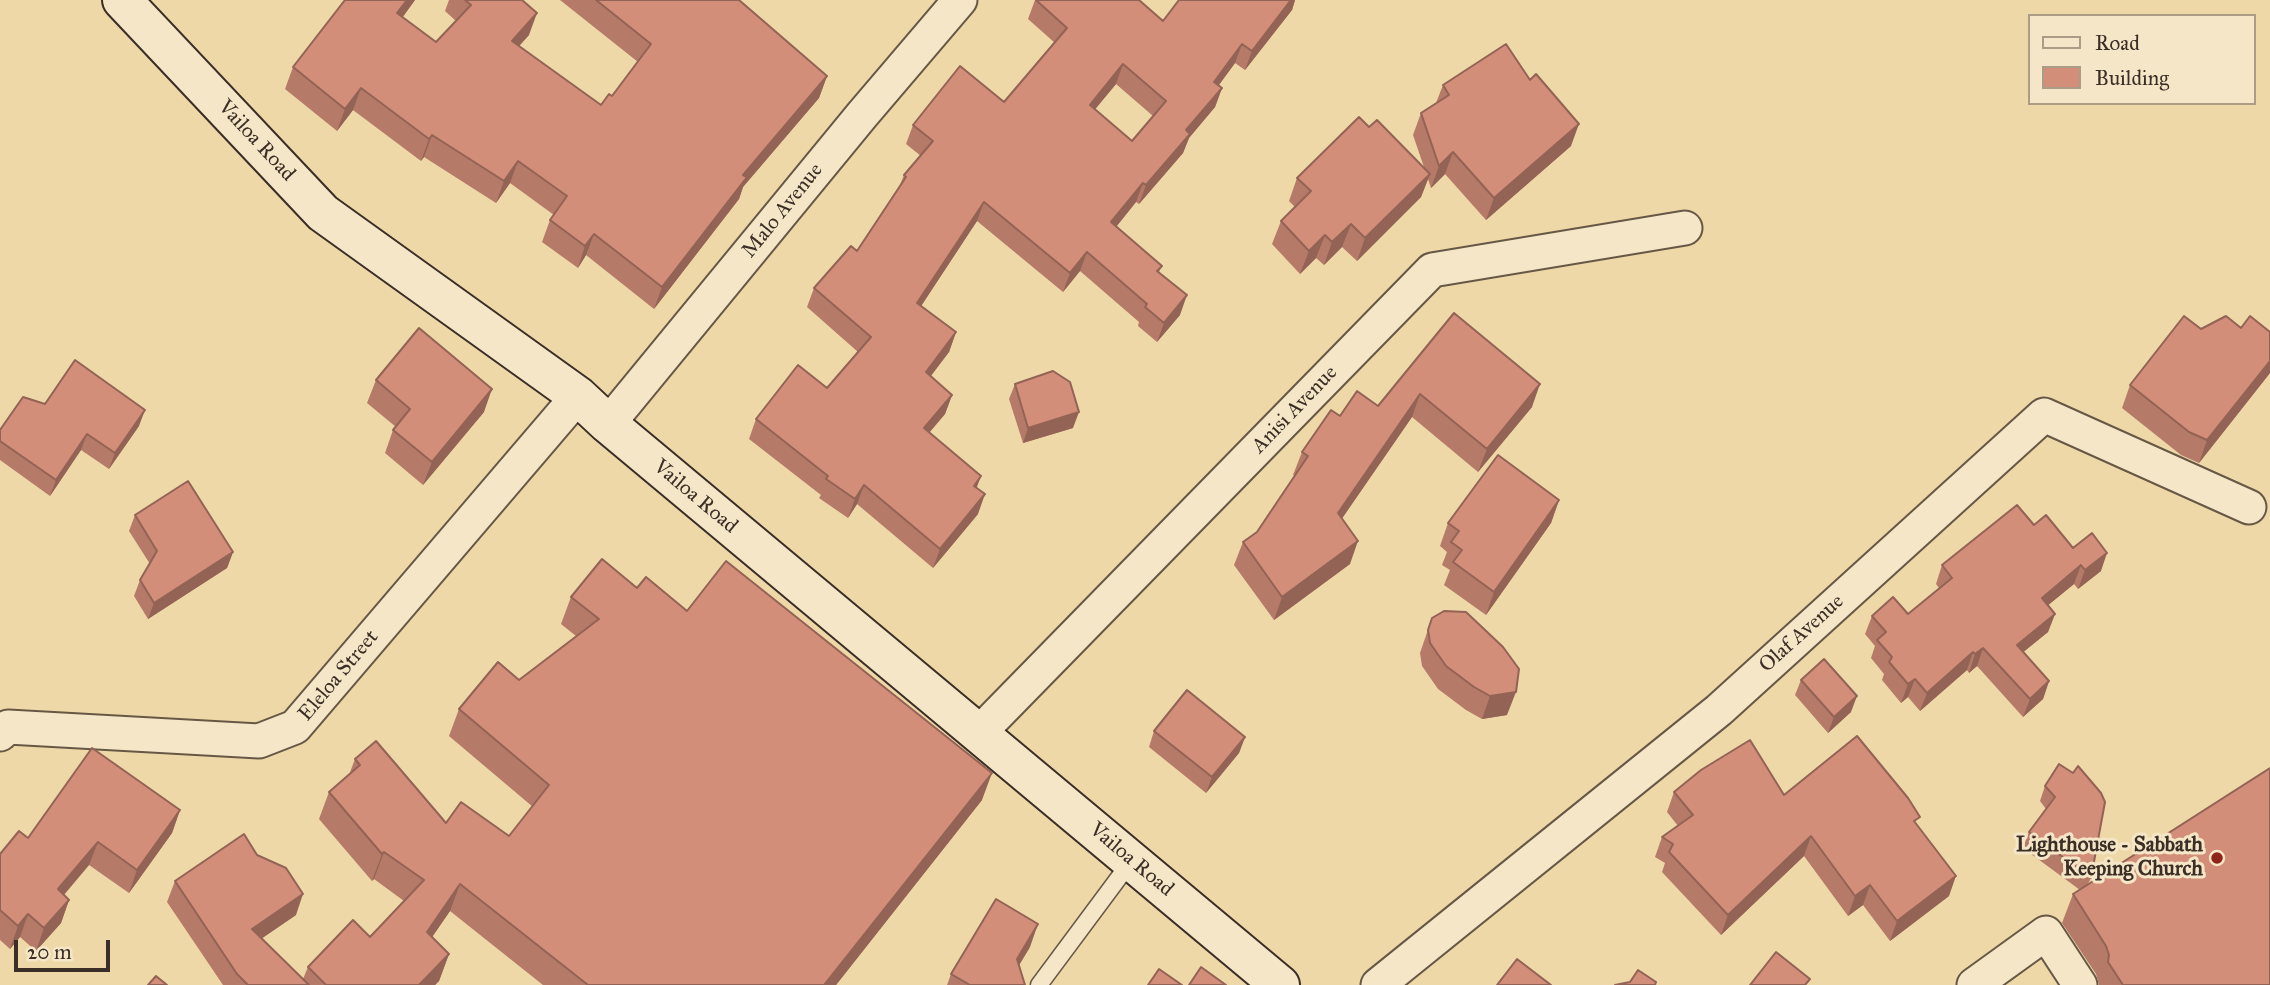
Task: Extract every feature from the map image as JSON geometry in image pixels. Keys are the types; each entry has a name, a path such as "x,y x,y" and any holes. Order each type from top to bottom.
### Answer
{"main road":[{"name":"Vailoa Road","path":"122,0 323,212 578,396 608,424 1280,985"}],"street":[{"name":"Malo Avenue","path":"608,424 853,125 960,0"},
{"name":"Anisi Avenue","path":"979,733 1432,270 1685,228"},
{"name":"Eleloa Street","path":"0,734 9,727 259,741 295,727 578,396"},
{"name":"Olaf Avenue","path":"1378,985 1719,710 2044,415 2249,507"},
{"path":"1974,985 2046,933 2080,985"}],"lane":[{"path":"1039,985 1132,860"}],"building":[{"path":"345,0 407,0 397,13 436,42 471,5 465,0 522,0 537,13 512,41 601,105 609,94 612,96 651,44 596,0 739,0 827,76 743,175 747,177 662,287 594,234 585,246 550,220 567,196 518,161 504,181 432,135 429,139 361,88 345,109 293,67"},
{"path":"1036,0 1139,0 1163,21 1179,0 1291,0 1252,51 1242,44 1214,82 1222,88 1186,130 1190,134 1146,185 1143,183 1111,222 1162,266 1157,271 1187,295 1164,323 1145,307 1147,304 1087,252 1070,273 984,202 917,303 956,332 926,372 952,395 924,428 981,476 974,486 985,494 940,549 864,485 855,499 826,479 828,476 756,419 798,365 827,388 871,337 814,288 851,246 857,251 906,177 904,175 933,141 913,125 960,66 1004,102 1067,28","holes":["1123,64 1166,101 1132,141 1090,105"]},
{"path":"1506,44 1530,80 1536,74 1579,124 1494,198 1453,152 1439,166 1421,113 1449,95 1443,85"},
{"path":"1359,117 1369,127 1377,120 1430,174 1365,238 1351,224 1332,242 1325,235 1309,251 1281,221 1311,191 1297,178"},
{"path":"1454,313 1540,384 1487,449 1420,394 1338,513 1358,541 1282,597 1243,542 1257,532 1308,456 1302,452 1331,410 1340,416 1357,391 1378,406"},
{"path":"2184,316 2201,329 2226,316 2241,328 2250,316 2270,332 2270,361 2207,440 2189,432 2130,385"},
{"path":"419,328 492,389 432,462 393,430 410,409 376,380"},
{"path":"75,360 145,410 115,453 87,434 56,480 0,441 0,430 23,397 45,404"},
{"path":"1053,371 1070,382 1079,412 1028,428 1015,384"},
{"path":"1498,455 1559,500 1494,592 1453,562 1462,550 1451,542 1459,531 1448,523"},
{"path":"188,481 233,552 154,603 140,580 157,551 135,515"},
{"path":"2017,505 2034,525 2046,515 2073,548 2092,533 2107,553 2085,570 2081,565 2042,598 2055,614 2017,645 2049,681 2030,699 1983,648 1975,654 1973,652 1927,693 1915,679 1908,684 1889,662 1892,657 1877,640 1886,632 1872,616 1893,597 1908,614 1952,578 1942,565"},
{"path":"602,559 637,588 646,577 687,611 726,561 992,773 824,985 588,985 460,884 427,932 449,954 419,985 326,985 308,967 353,920 370,937 424,880 384,852 382,854 329,792 360,765 355,759 376,741 446,823 461,802 509,836 549,785 459,709 498,662 519,680 599,619 571,597"},
{"path":"1444,611 1466,612 1503,647 1519,669 1516,692 1490,696 1446,666 1430,643 1428,630 1432,618"},
{"path":"1824,659 1857,696 1834,717 1801,680"},
{"path":"1187,690 1245,737 1212,777 1154,731"},
{"path":"1857,736 1908,798 1920,817 1914,821 1956,876 1897,921 1870,885 1855,896 1811,836 1728,915 1669,852 1673,844 1662,837 1693,815 1674,792 1701,770 1750,740 1784,795"},
{"path":"92,748 180,810 137,870 98,842 58,889 69,900 44,928 28,914 18,926 0,910 0,854 19,831 28,838"},
{"path":"2059,764 2073,773 2078,766 2101,793 2105,802 2091,878 2029,832 2055,797 2045,786"},
{"name":"Lighthouse - Sabbath Keeping Church","path":"2270,768 2270,985 2123,985 2108,962 2106,946 2073,894"},
{"path":"244,834 257,855 286,868 303,894 252,929 309,985 248,985 237,974 175,881"},
{"path":"996,899 1038,924 1017,959 1025,985 970,985 951,974"},
{"path":"1776,952 1810,979 1805,985 1750,985"},
{"path":"1517,959 1551,985 1497,985"},
{"path":"1201,967 1226,985 1189,985"},
{"path":"1159,969 1182,985 1148,985"},
{"path":"1638,970 1656,982 1655,985 1615,985 1630,982"},
{"path":"156,976 167,985 148,985"}],"place":[{"name":"Lighthouse - Sabbath Keeping Church","path":"2217,858"}]}
